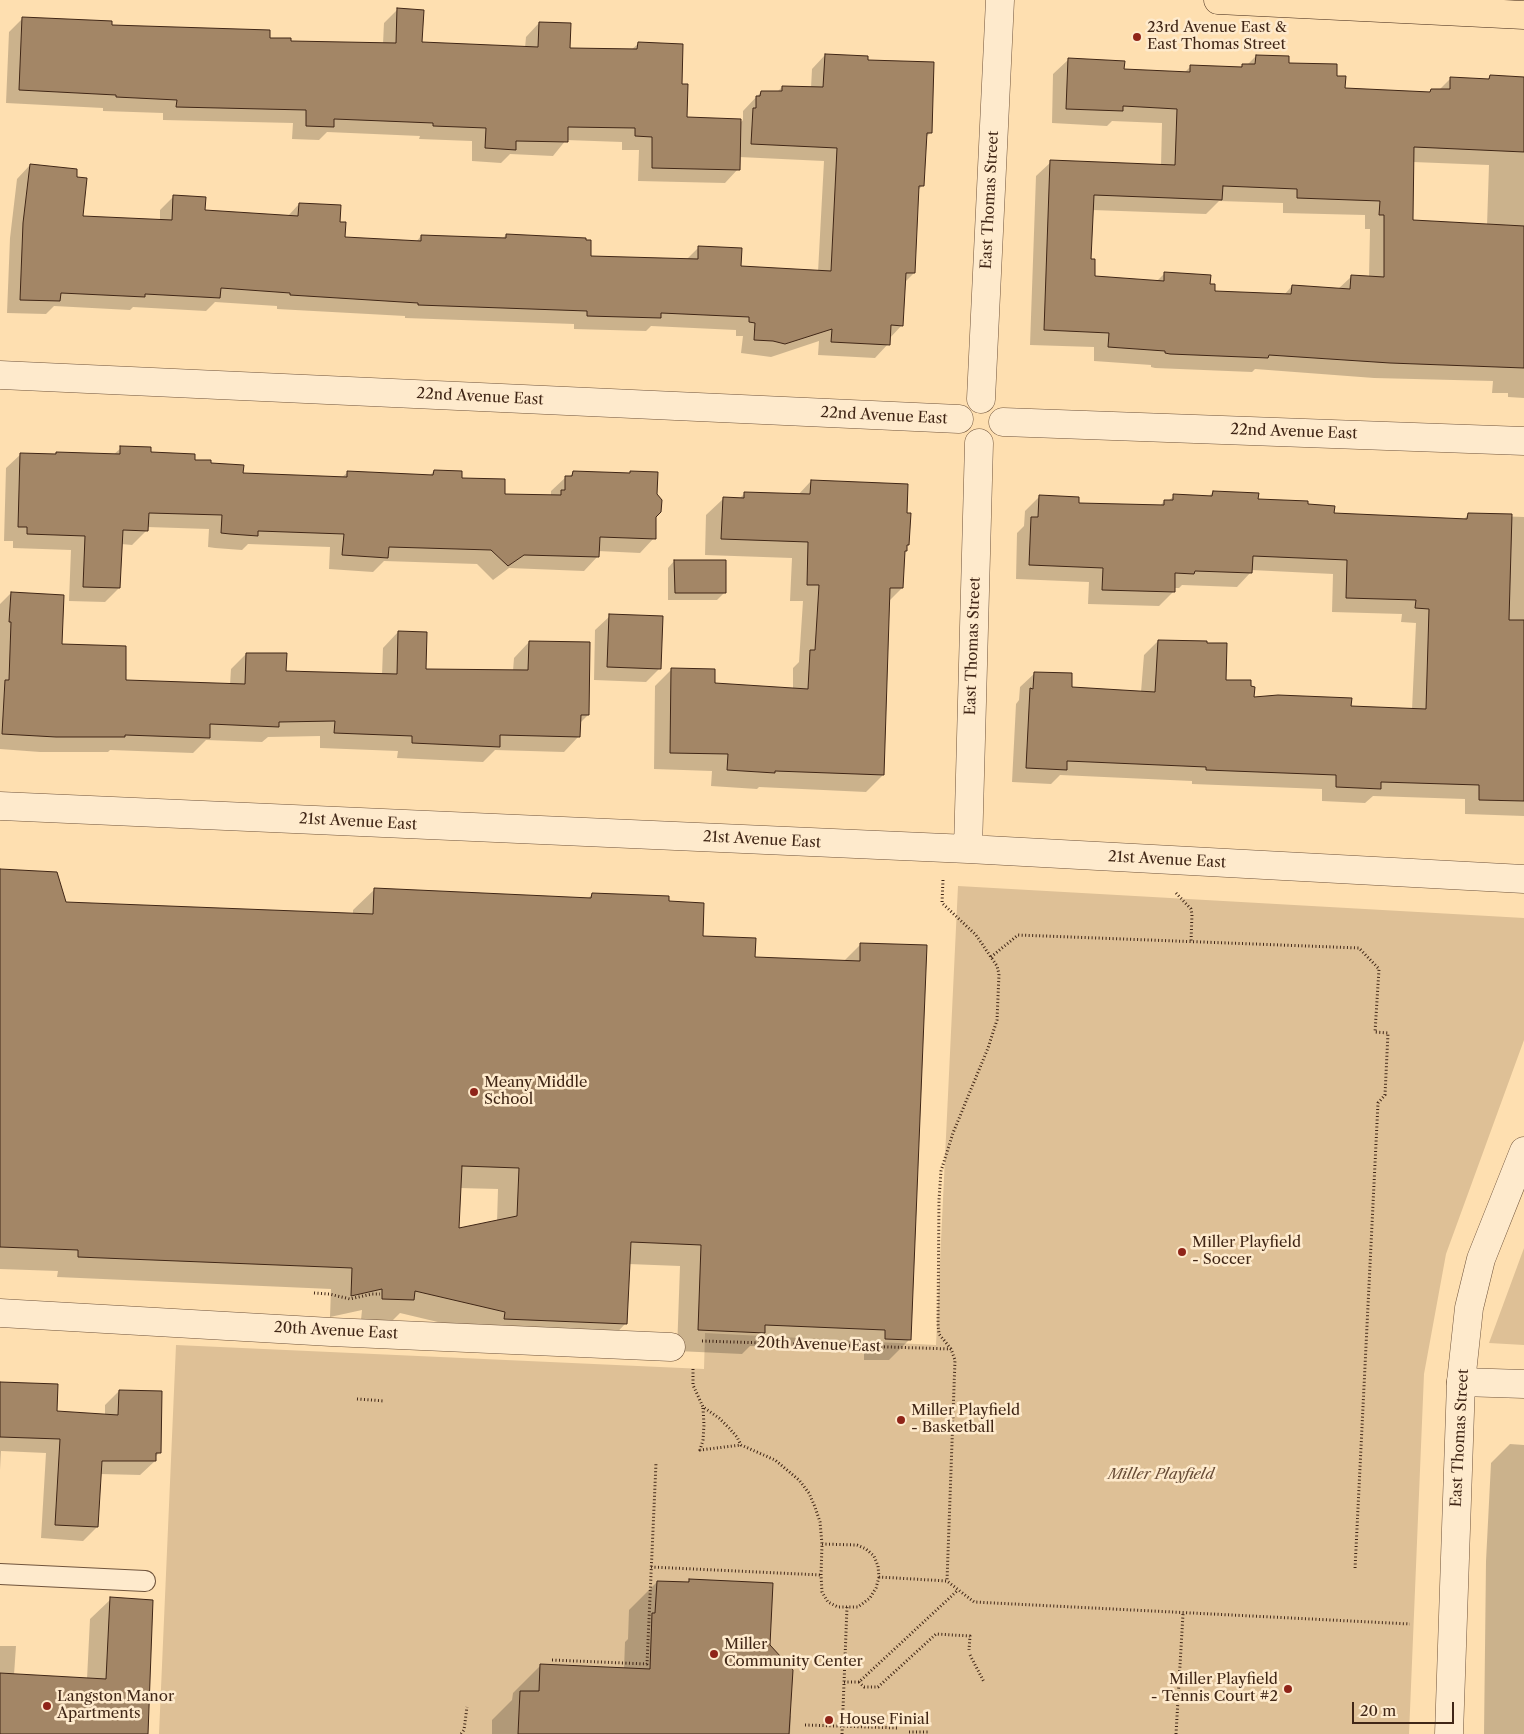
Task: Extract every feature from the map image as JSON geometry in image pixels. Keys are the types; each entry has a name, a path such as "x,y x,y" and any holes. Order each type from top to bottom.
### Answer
{"main road":[{"path":"1218,0 1524,15"}],"street":[{"name":"East Thomas Street","path":"981,399 1000,0"},
{"name":"22nd Avenue East","path":"0,374 959,420"},
{"path":"981,399 991,401 997,405 1001,411 1003,422 1000,432 996,437 990,441 979,443 964,436 959,420 964,407 969,402 981,399"},
{"name":"22nd Avenue East","path":"1003,422 1524,441"},
{"name":"East Thomas Street","path":"968,850 979,443"},
{"name":"21st Avenue East","path":"0,806 968,850 1524,879"},
{"name":"East Thomas Street","path":"1449,1734 1461,1382 1469,1308 1481,1259 1524,1151"},
{"name":"20th Avenue East","path":"0,1313 331,1332 684,1344"},
{"path":"1461,1382 1524,1384"}],"lane":[{"path":"0,1574 146,1581"}],"path":[{"path":"943,880 942,903 976,935 997,966 999,974 996,1020 988,1048 953,1134 941,1171 938,1324 939,1334 951,1349 955,1360 947,1581"},
{"path":"1175,891 1191,909 1191,942"},
{"path":"991,957 1018,935 1359,948 1379,968 1375,1032 1388,1033 1385,1095 1378,1102 1356,1569"},
{"path":"314,1293 350,1299 380,1294"},
{"name":"20th Avenue East","path":"684,1344 951,1349"},
{"path":"694,1366 693,1385 703,1407 703,1440 700,1450 741,1444"},
{"path":"357,1399 384,1401"},
{"path":"703,1407 729,1428 741,1444 775,1460 804,1486 816,1507 820,1522 822,1544 820,1575 822,1592 828,1602 838,1606 858,1607 870,1598 876,1588 879,1577 878,1566 874,1556 866,1549 857,1545 822,1544"},
{"path":"552,1660 646,1664 656,1463"},
{"path":"651,1566 820,1575"},
{"path":"879,1577 947,1581 974,1602 1410,1624"},
{"path":"844,1682 859,1682 958,1590"},
{"path":"842,1734 847,1607"},
{"path":"1176,1734 1183,1614"},
{"path":"859,1682 864,1687 878,1687 936,1634 970,1636 969,1650"},
{"path":"970,1655 984,1682"},
{"path":"461,1734 464,1730 467,1707"},
{"path":"805,1725 899,1728"},
{"path":"909,1732 928,1732"}],"green space":[{"name":"Miller Playfield","path":"958,886 1524,918 1524,1040 1446,1254 1424,1374 1409,1734 159,1734 176,1345 704,1369 705,1333 936,1345"},
{"path":"1524,1248 1524,1345 1489,1343"}],"building":[{"path":"397,8 424,10 422,42 538,47 539,22 571,23 570,48 637,49 638,42 683,44 682,84 688,84 687,117 741,119 740,170 652,168 652,137 635,136 635,128 568,127 568,142 516,141 516,150 485,148 486,128 433,126 433,123 334,119 334,127 306,126 306,110 176,107 177,100 19,90 22,17 112,21 112,25 270,30 270,38 291,38 291,41 396,43"},
{"path":"825,54 868,56 868,60 934,62 932,133 927,133 924,186 919,186 915,273 906,273 903,326 891,325 890,345 831,342 832,329 785,344 754,340 755,323 749,322 749,317 661,313 661,318 587,316 587,311 418,305 418,303 290,295 290,293 221,288 220,298 145,294 145,297 61,293 60,301 20,300 23,223 30,164 77,169 77,177 87,178 83,216 172,220 173,195 206,197 205,210 298,216 299,203 341,205 340,222 346,222 345,237 421,241 421,235 506,238 506,234 586,238 586,240 591,240 591,256 698,259 698,246 742,248 741,266 831,271 837,148 751,144 753,108 756,108 756,96 760,96 761,91 782,91 782,86 823,87"},
{"path":"1256,55 1289,56 1289,63 1337,64 1337,76 1346,76 1345,88 1430,92 1431,89 1450,89 1450,77 1489,79 1490,75 1524,77 1524,152 1414,147 1413,220 1524,226 1524,368 1390,363 1269,355 1268,358 1170,354 1165,353 1165,351 1108,347 1109,333 1044,330 1050,160 1175,165 1177,109 1123,106 1123,111 1066,109 1068,58 1125,61 1124,69 1190,72 1190,65 1242,67 1242,64 1255,64","holes":["1223,186 1297,189 1297,198 1380,201 1379,215 1384,215 1384,277 1351,275 1350,289 1292,285 1291,294 1215,291 1215,284 1210,284 1211,275 1164,272 1164,281 1095,276 1095,259 1091,259 1094,195 1222,200"]},
{"path":"120,446 151,447 151,452 195,454 195,460 211,460 211,463 244,465 243,473 347,477 347,471 433,475 434,470 462,471 462,478 505,479 505,494 561,495 561,490 565,490 565,476 572,476 573,471 658,472 657,494 662,500 661,512 656,517 656,539 600,537 599,557 524,555 508,566 491,550 389,547 388,558 342,555 344,534 258,531 258,536 230,534 221,533 222,515 149,513 148,531 123,530 120,588 83,587 85,536 27,534 27,527 18,527 20,453 120,454"},
{"path":"811,480 908,484 907,513 911,513 909,545 907,545 907,551 905,551 903,588 890,588 884,775 727,770 728,754 670,753 671,668 715,669 715,683 808,689 810,650 815,650 819,585 807,585 808,542 721,539 723,497 744,498 744,492 810,494"},
{"path":"1213,491 1259,493 1258,499 1308,501 1308,504 1335,506 1334,513 1467,519 1468,513 1512,514 1509,620 1524,620 1524,801 1479,800 1479,785 1381,782 1381,789 1336,787 1336,775 1206,770 1206,767 1067,761 1067,770 1026,768 1030,688 1033,689 1034,672 1072,673 1072,687 1155,692 1158,640 1227,643 1226,680 1251,680 1251,686 1255,687 1254,697 1278,695 1352,698 1351,706 1426,709 1429,609 1415,608 1416,600 1346,598 1347,560 1253,556 1252,573 1195,571 1194,574 1175,573 1175,592 1102,590 1103,568 1029,565 1031,517 1038,517 1039,495 1079,497 1079,503 1164,505 1164,500 1173,500 1173,494 1212,496"},
{"path":"674,560 726,560 726,593 675,593"},
{"path":"11,592 64,595 62,644 126,646 126,680 245,684 246,653 287,653 286,671 397,674 398,631 427,632 426,669 528,670 529,641 590,642 589,715 581,715 580,737 500,735 500,747 412,743 412,736 334,733 335,721 279,722 279,727 210,724 210,738 125,735 125,737 56,737 2,734 5,680 9,680"},
{"path":"609,614 663,616 661,669 607,667"},
{"name":"Meany Middle School","path":"0,869 57,872 66,902 373,914 374,888 591,898 592,893 669,896 669,901 704,903 703,936 756,938 755,957 860,961 860,943 927,945 911,1340 885,1339 885,1330 765,1325 765,1333 698,1330 701,1245 631,1242 627,1324 504,1319 505,1312 415,1291 414,1300 382,1299 382,1289 351,1296 352,1268 78,1257 78,1250 0,1247","holes":["462,1166 519,1168 517,1216 459,1228"]},
{"path":"0,1382 58,1384 57,1411 118,1415 119,1390 162,1391 161,1453 156,1453 156,1461 102,1461 98,1527 55,1525 60,1439 0,1437"},
{"name":"Miller Community Center","path":"689,1579 773,1583 770,1645 793,1670 789,1734 518,1734 520,1691 539,1691 540,1664 650,1669 652,1613 655,1613 657,1581 689,1582"},
{"path":"110,1597 153,1600 148,1734 0,1734 0,1673 106,1679"}],"place":[{"name":"23rd Avenue East & East Thomas Street","path":"1137,37"},
{"name":"Meany Middle School","path":"474,1092"},
{"name":"Miller Playfield - Soccer","path":"1182,1252"},
{"name":"Miller Playfield - Basketball","path":"901,1420"},
{"name":"Miller Community Center","path":"714,1654"},
{"name":"Miller Playfield - Tennis Court #2","path":"1288,1689"},
{"name":"Langston Manor Apartments","path":"47,1706"},
{"name":"House Finial","path":"829,1720"}]}
